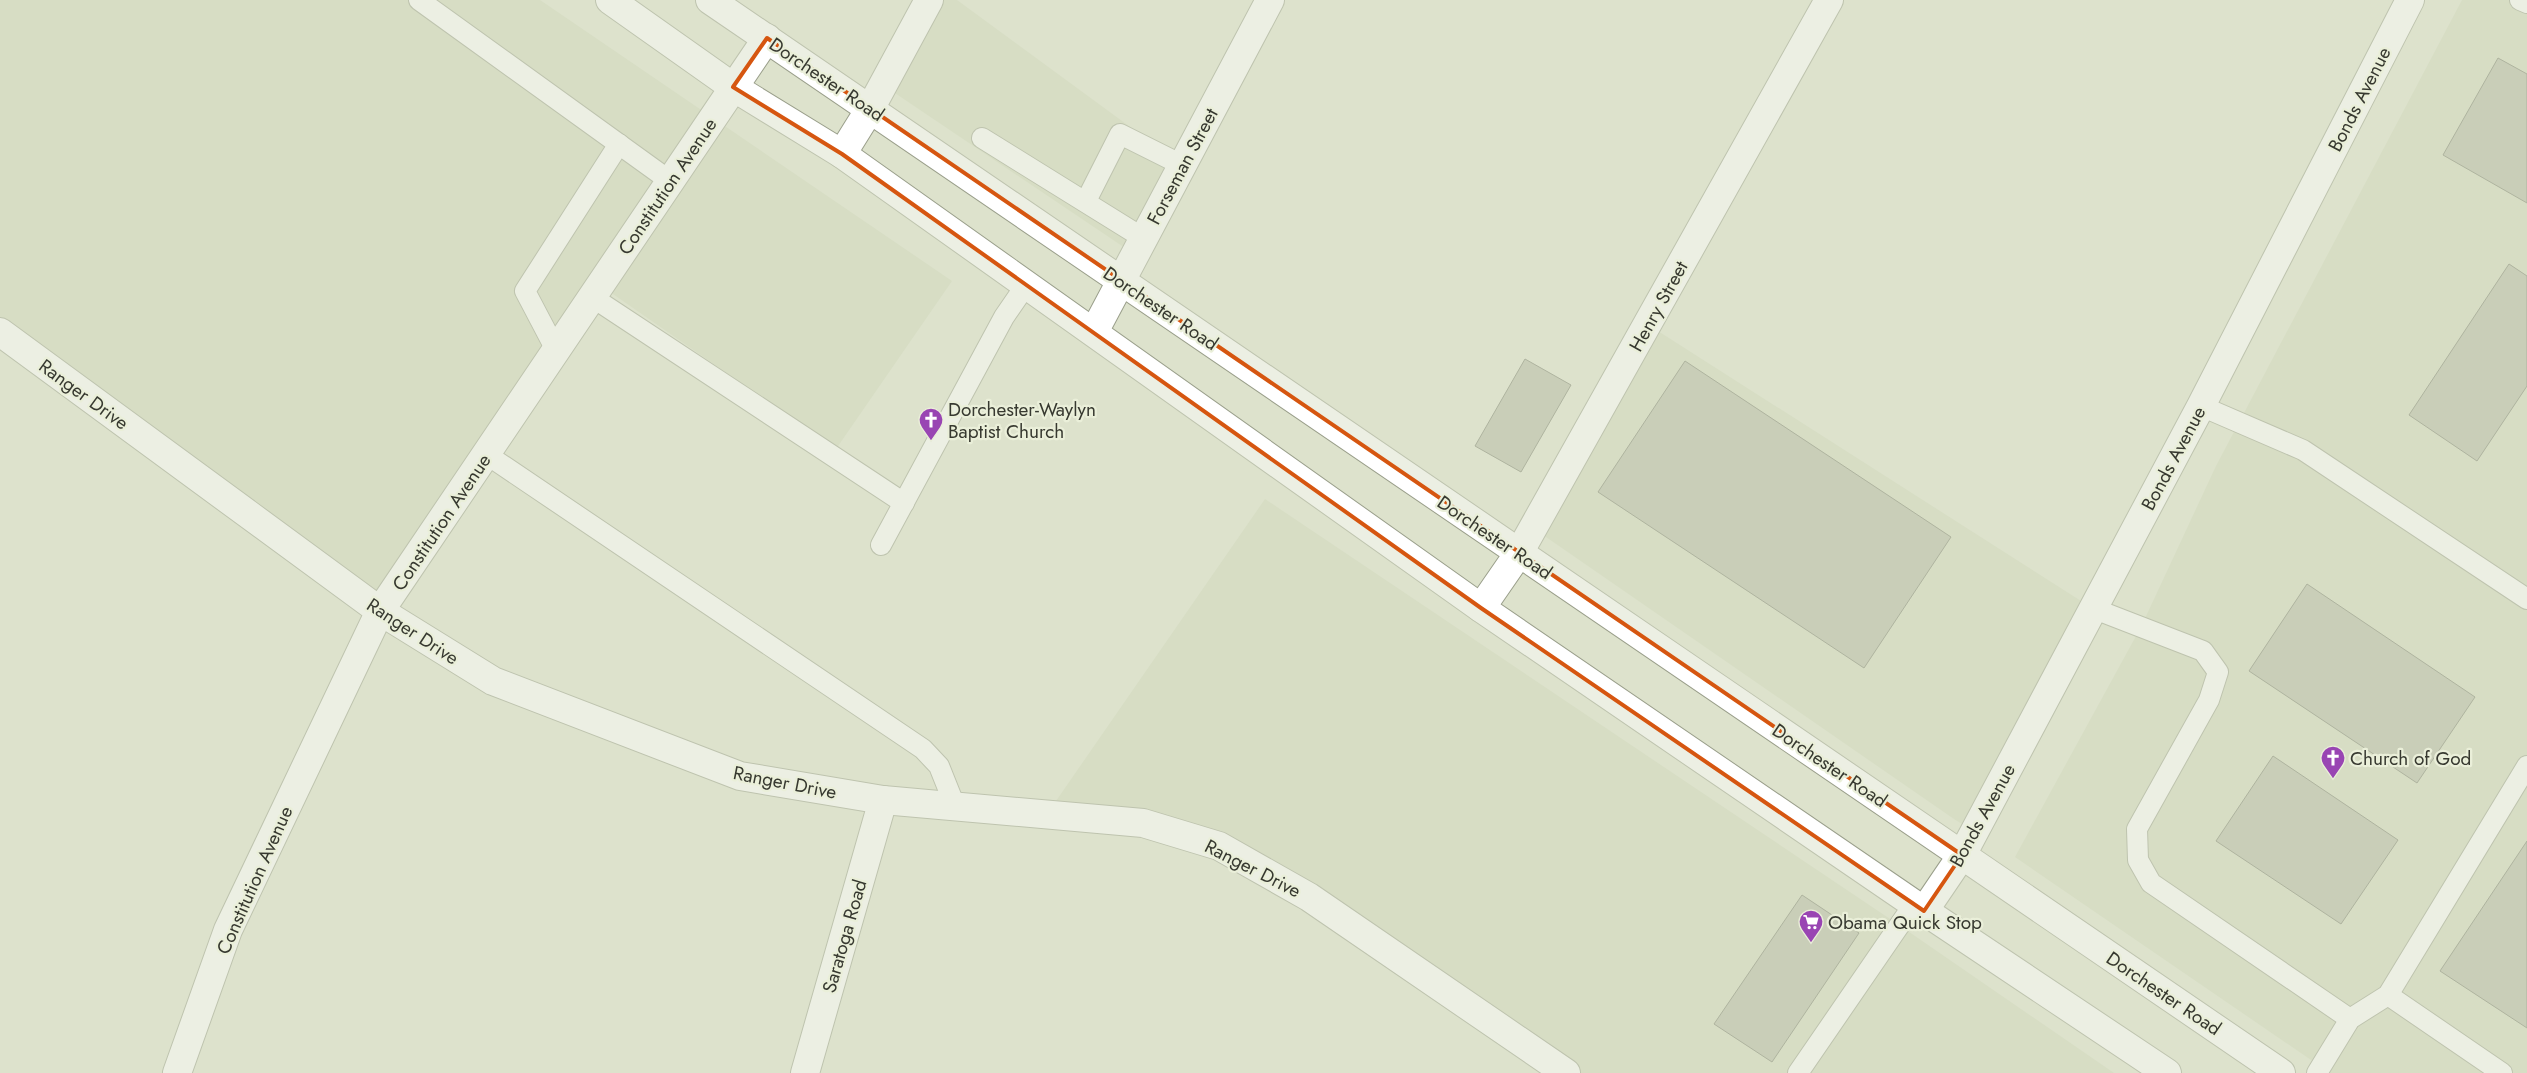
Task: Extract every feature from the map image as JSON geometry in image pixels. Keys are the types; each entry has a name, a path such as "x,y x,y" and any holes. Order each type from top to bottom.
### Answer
{"street":[{"path":"610,0 733,87 842,154 1481,608 1919,907 2167,1073"},
{"name":"Dorchester Road","path":"710,0 2281,1073"},
{"path":"842,154 870,109 929,0"},
{"name":"Forseman Street","path":"1094,332 1270,0"},
{"name":"Henry Street","path":"1481,608 1519,553 1828,0"},
{"name":"Bonds Avenue","path":"1919,907 1962,856 2092,608 2201,406 2410,0"},
{"name":"Constitution Avenue","path":"177,1073 228,930 380,611 767,38"},
{"name":"Ranger Drive","path":"0,332 380,611 493,681 740,776 884,800 1143,823 1219,846 1309,897 1566,1073"},
{"name":"Saratoga Road","path":"805,1073 884,800"}],"lane":[{"path":"419,0 670,181"},
{"path":"2520,0 2527,3"},
{"path":"1086,202 1120,134 1182,165"},
{"path":"982,138 1144,238"},
{"path":"556,350 525,291 619,144"},
{"path":"880,545 1004,317 1026,285"},
{"path":"592,297 904,503"},
{"path":"2201,406 2303,450 2527,599"},
{"path":"486,454 923,749 939,766 955,806"},
{"path":"2092,608 2203,651 2218,672 2209,700 2137,829 2138,860 2151,883 2350,1019"},
{"path":"2317,1073 2350,1019 2388,995 2527,766"},
{"path":"1798,1073 1919,907"},
{"path":"2388,995 2502,1073"}],"highlighted area":[{"path":"767,38 1962,855 1924,911 1481,608 842,154 733,87"}],"shaded area":[{"path":"0,0 540,0 952,281 836,449 600,285 380,611 0,340"},
{"path":"929,0 957,0 1182,165 1134,254 883,85"},
{"path":"2462,0 2527,0 2527,1073 2330,1073 2015,857 2141,627 2216,466"},
{"path":"1647,324 2092,608 1975,832 1533,528"},
{"path":"1265,499 1899,925 2114,1073 1566,1073 1219,846 1047,814"}],"building":[{"path":"2498,58 2527,74 2527,203 2443,155"},
{"path":"2509,264 2527,276 2527,386 2477,461 2409,415"},
{"path":"1525,359 1571,385 1521,472 1475,446"},
{"path":"1685,361 1951,537 1864,668 1598,492"},
{"path":"2307,584 2475,697 2417,783 2249,671"},
{"path":"2273,756 2398,840 2341,924 2216,841"},
{"path":"2527,841 2527,1028 2440,971"},
{"path":"1802,895 1859,933 1772,1062 1714,1024"}],"place":[{"name":"Dorchester-Waylyn Baptist Church","path":"931,441"},
{"name":"Church of God","path":"2333,779"},
{"name":"Obama Quick Stop","path":"1811,943"}]}
